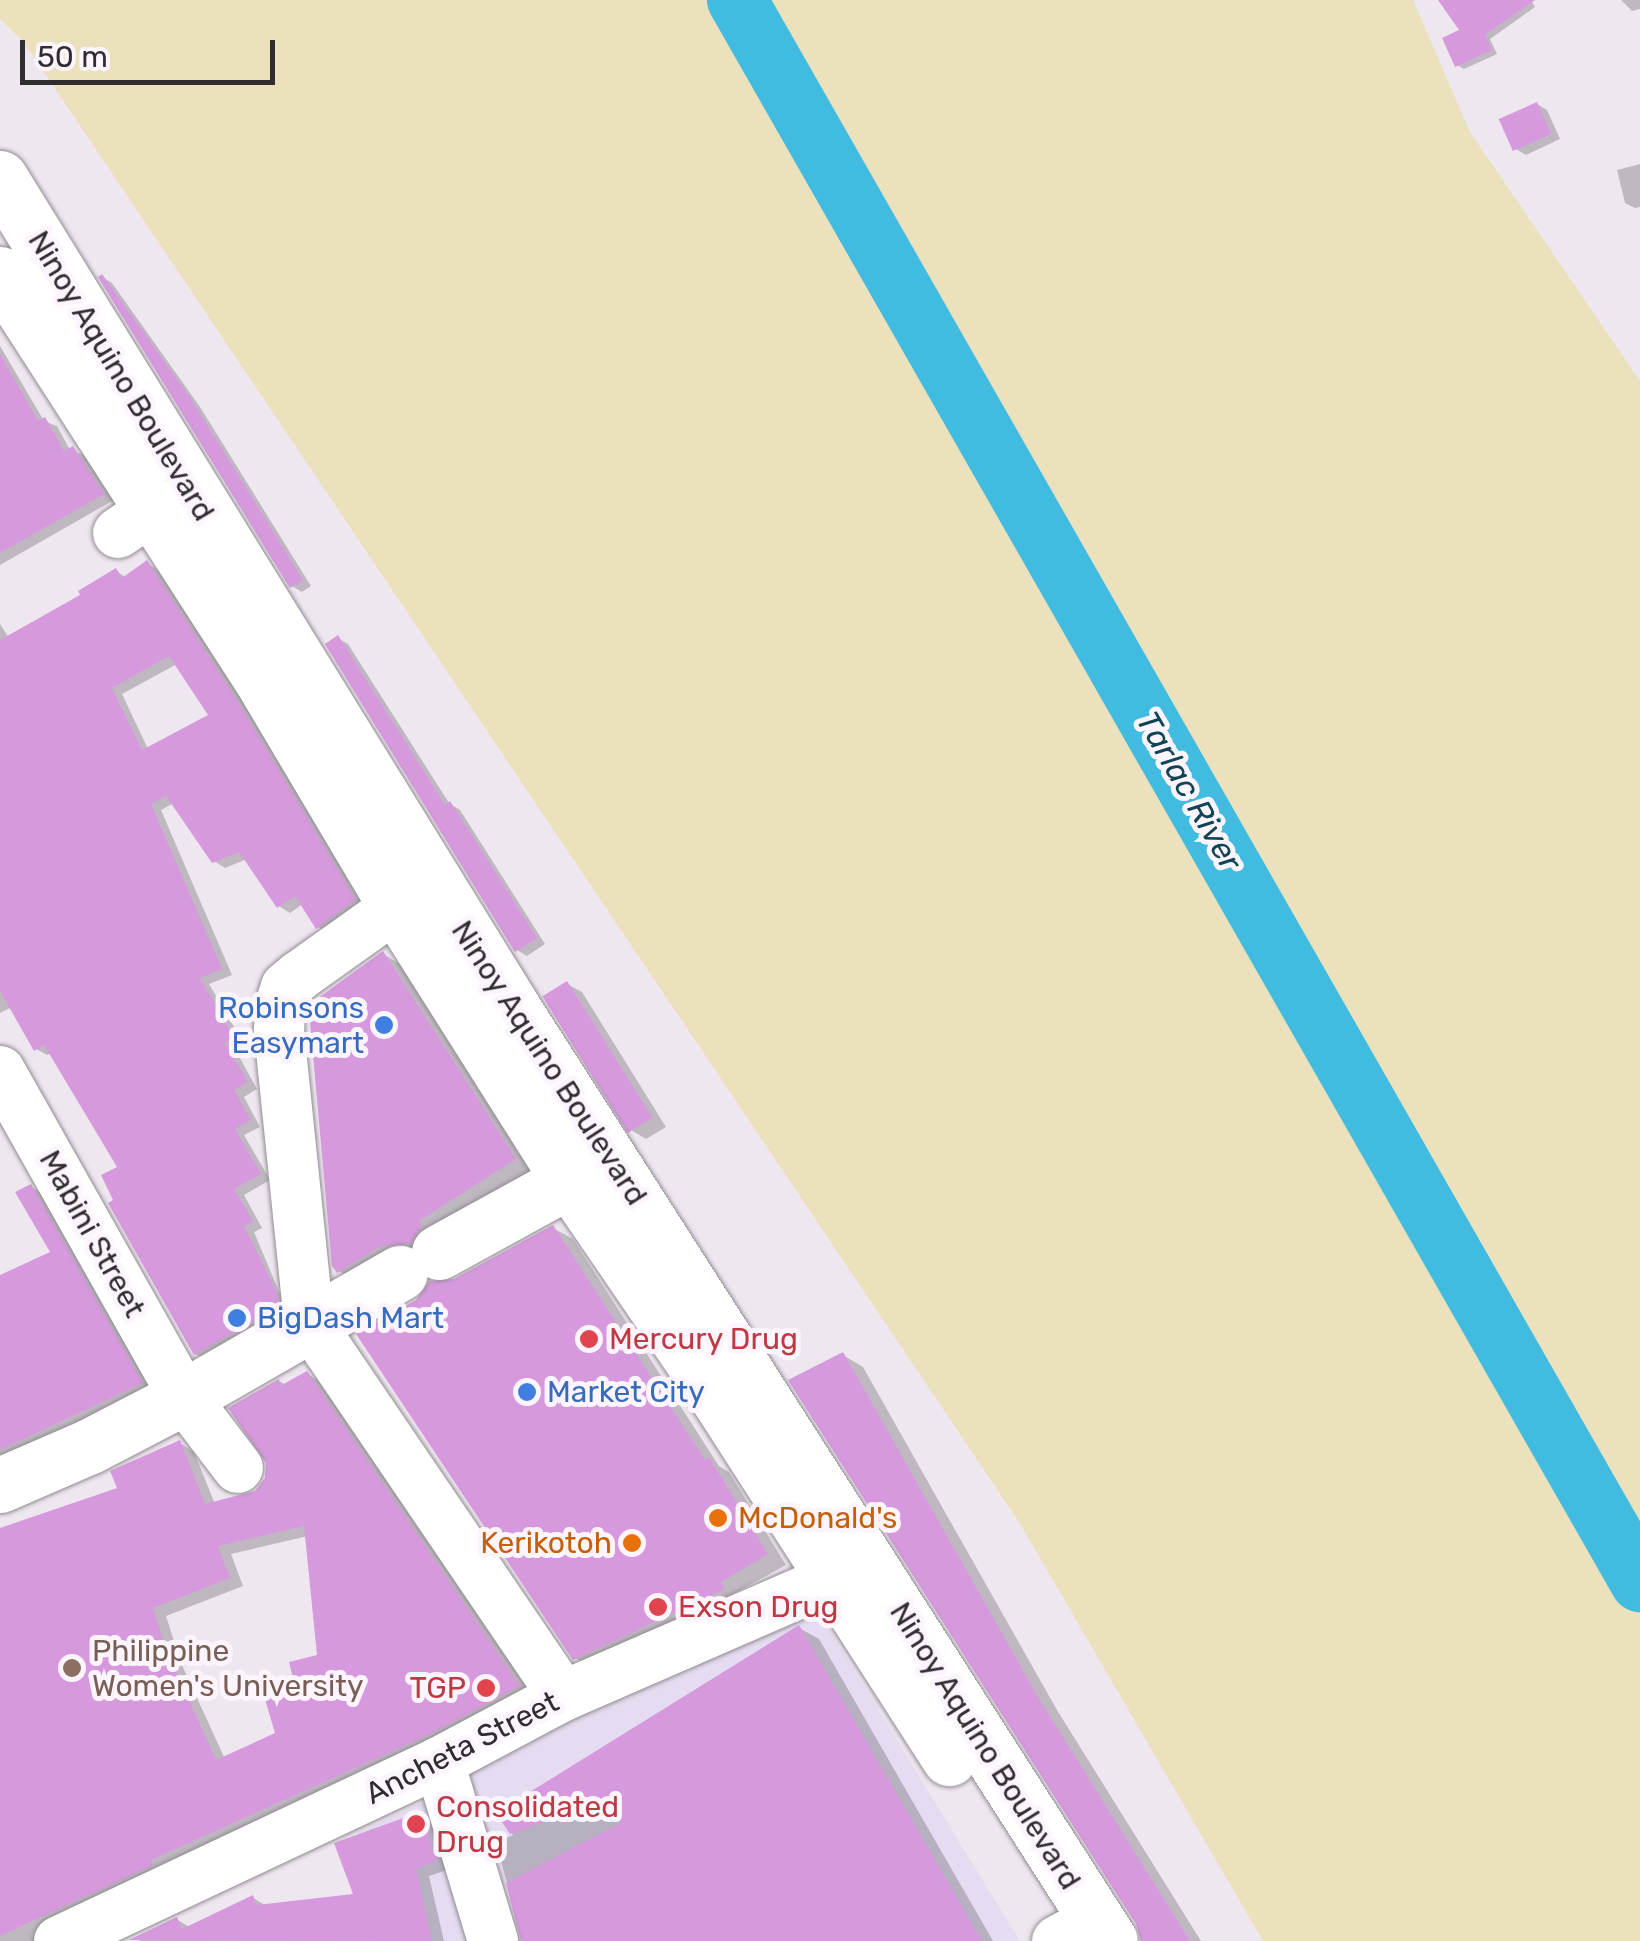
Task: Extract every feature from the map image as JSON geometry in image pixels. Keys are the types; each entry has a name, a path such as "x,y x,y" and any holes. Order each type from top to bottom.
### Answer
{"main road":[{"name":"Ninoy Aquino Boulevard","path":"0,178 414,893 590,1169 749,1383 850,1572 1078,1936"},
{"name":"Ninoy Aquino Boulevard","path":"0,274 134,522 266,690 414,893"},
{"path":"0,1485 90,1446 184,1397 310,1322 590,1169"}],"street":[{"path":"414,893 298,976 286,987 280,1006 279,1030 310,1322 564,1696"},
{"name":"Mabini Street","path":"0,1071 184,1397 238,1468"},
{"name":"Ancheta Street","path":"59,1941 440,1762 564,1696 850,1572"},
{"path":"440,1762 494,1941"}],"shaded area":[{"path":"816,1608 1020,1941 514,1941 466,1769 569,1700"},
{"path":"436,1796 478,1941 379,1941 358,1833"}],"sand":[{"path":"0,0 1413,0 1470,132 1640,381 1640,1941 1263,1941 1019,1522 23,41 0,19"}],"building":[{"path":"1438,0 1535,0 1485,35 1492,50 1455,67 1442,38 1459,30"},
{"path":"1537,102 1551,134 1513,151 1499,119"},
{"path":"102,274 191,399 303,580 290,588 98,277"},
{"path":"0,354 38,421 45,417 64,451 73,446 104,494 0,553"},
{"path":"147,560 240,705 356,900 316,929 295,896 277,908 239,852 212,863 166,796 151,804 222,969 200,978 234,1037 225,1043 248,1082 234,1090 251,1120 235,1129 261,1174 234,1189 253,1221 244,1226 277,1293 279,1307 194,1355 108,1203 113,1200 101,1175 117,1167 44,1045 34,1051 0,991 0,640 80,595 78,591 116,568 122,578","holes":["169,656 208,715 142,750 112,688"]},
{"path":"338,635 445,805 450,801 537,938 515,952 325,644"},
{"path":"383,951 516,1159 419,1221 422,1226 410,1244 381,1246 337,1273 332,1266 309,1011 317,999"},
{"path":"567,981 652,1118 628,1133 542,996"},
{"path":"31,1184 143,1383 0,1450 0,1275 50,1252 15,1192"},
{"name":"Market City","path":"553,1225 705,1460 709,1457 768,1554 721,1582 725,1589 573,1660 356,1334 416,1300 429,1281 454,1279"},
{"path":"843,1352 1038,1697 1190,1941 1141,1941 1136,1924 788,1380"},
{"path":"307,1371 520,1686 426,1736 151,1860 153,1865 0,1936 0,1528 117,1488 110,1471 180,1440 205,1504 255,1491 265,1478 266,1463 228,1408 279,1379 280,1386","holes":["304,1526 317,1655 289,1662 295,1687 264,1696 275,1733 216,1760 167,1652 153,1608 230,1578 218,1546"]},
{"path":"799,1625 982,1941 521,1941 506,1883 621,1823 610,1798 510,1834 496,1813"},
{"path":"420,1812 437,1861 416,1869 432,1941 129,1940 177,1917 182,1929 253,1895 257,1905 353,1894 334,1843"}],"waterway":[{"name":"Tarlac River","path":"737,0 1640,1582"}],"place":[{"name":"Robinsons Easymart","path":"384,1025"},
{"name":"BigDash Mart","path":"237,1318"},
{"name":"Mercury Drug","path":"589,1339"},
{"name":"Market City","path":"527,1392"},
{"name":"McDonald's","path":"718,1518"},
{"name":"Kerikotoh","path":"632,1543"},
{"name":"Exson Drug","path":"658,1607"},
{"name":"Philippine Women's University","path":"72,1668"},
{"name":"TGP","path":"486,1688"},
{"name":"Consolidated Drug","path":"416,1824"}]}
